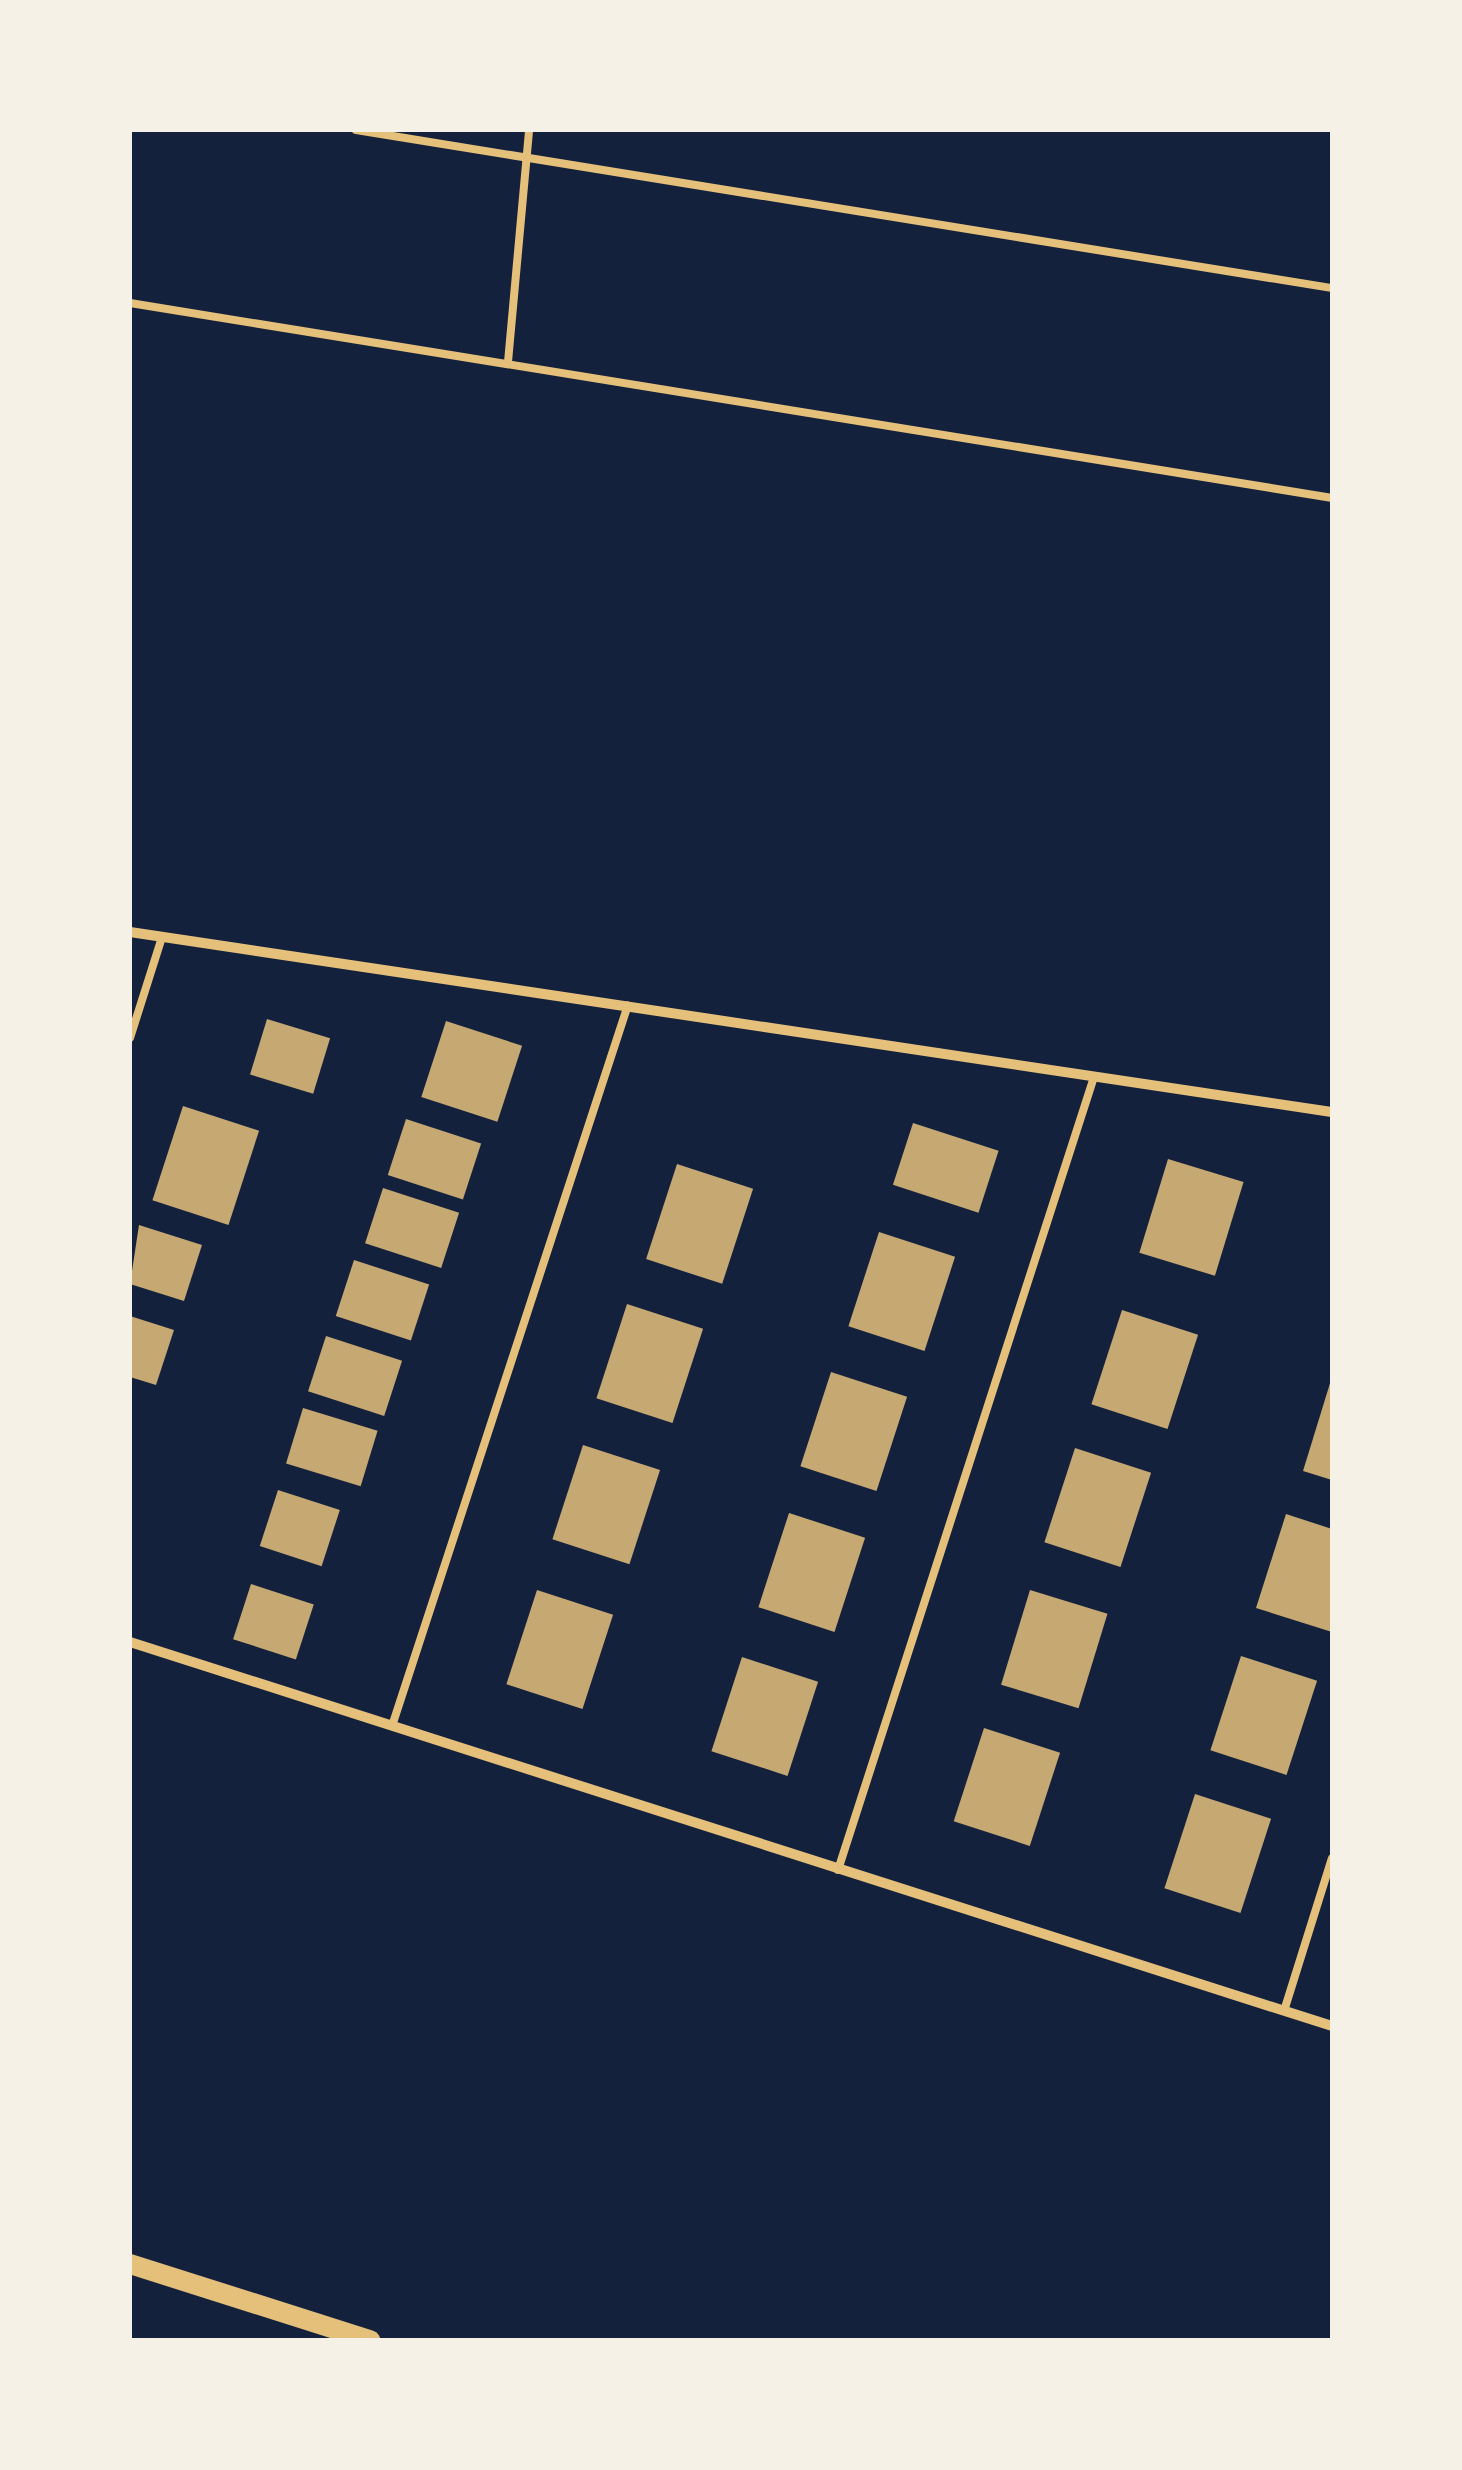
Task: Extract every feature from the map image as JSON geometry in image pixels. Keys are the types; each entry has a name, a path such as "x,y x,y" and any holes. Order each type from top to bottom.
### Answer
{"main road":[{"path":"130,2264 370,2340"}],"street":[{"path":"130,932 629,1002 1332,1112"},
{"path":"130,1642 1332,2026"}],"lane":[{"path":"356,130 1332,288"},
{"path":"508,362 529,130"},
{"path":"130,303 1332,498"},
{"path":"130,1038 162,937"},
{"path":"393,1723 629,1002"},
{"path":"838,1870 1094,1077"},
{"path":"1284,2011 1332,1858"}],"building":[{"path":"267,1019 330,1038 313,1094 250,1074"},
{"path":"446,1021 522,1046 497,1122 421,1097"},
{"path":"183,1106 259,1131 228,1225 152,1200"},
{"path":"406,1119 481,1143 463,1200 388,1175"},
{"path":"913,1123 999,1151 979,1213 893,1185"},
{"path":"1168,1159 1244,1182 1215,1276 1139,1253"},
{"path":"677,1164 753,1189 722,1284 646,1259"},
{"path":"383,1188 459,1213 441,1268 365,1243"},
{"path":"139,1225 202,1245 184,1301 130,1284"},
{"path":"879,1232 955,1257 924,1351 848,1326"},
{"path":"354,1260 429,1284 411,1341 336,1316"},
{"path":"627,1304 703,1329 672,1423 596,1398"},
{"path":"1122,1310 1198,1335 1167,1429 1091,1404"},
{"path":"130,1316 174,1330 156,1385 130,1377"},
{"path":"326,1336 402,1361 384,1416 308,1391"},
{"path":"831,1372 907,1397 876,1491 800,1466"},
{"path":"1332,1380 1332,1480 1303,1471"},
{"path":"303,1408 378,1431 361,1486 286,1463"},
{"path":"583,1445 660,1470 629,1564 552,1539"},
{"path":"1075,1448 1151,1473 1120,1567 1044,1542"},
{"path":"278,1490 340,1510 322,1566 260,1546"},
{"path":"789,1513 865,1538 834,1632 758,1607"},
{"path":"1286,1514 1332,1529 1332,1632 1256,1608"},
{"path":"251,1584 314,1604 296,1660 233,1639"},
{"path":"537,1590 613,1615 582,1709 506,1684"},
{"path":"1030,1590 1107,1614 1079,1708 1001,1685"},
{"path":"1241,1656 1317,1681 1286,1775 1210,1750"},
{"path":"742,1657 818,1682 787,1776 711,1751"},
{"path":"984,1728 1060,1753 1030,1846 954,1821"},
{"path":"1195,1794 1271,1819 1240,1913 1164,1888"}]}
